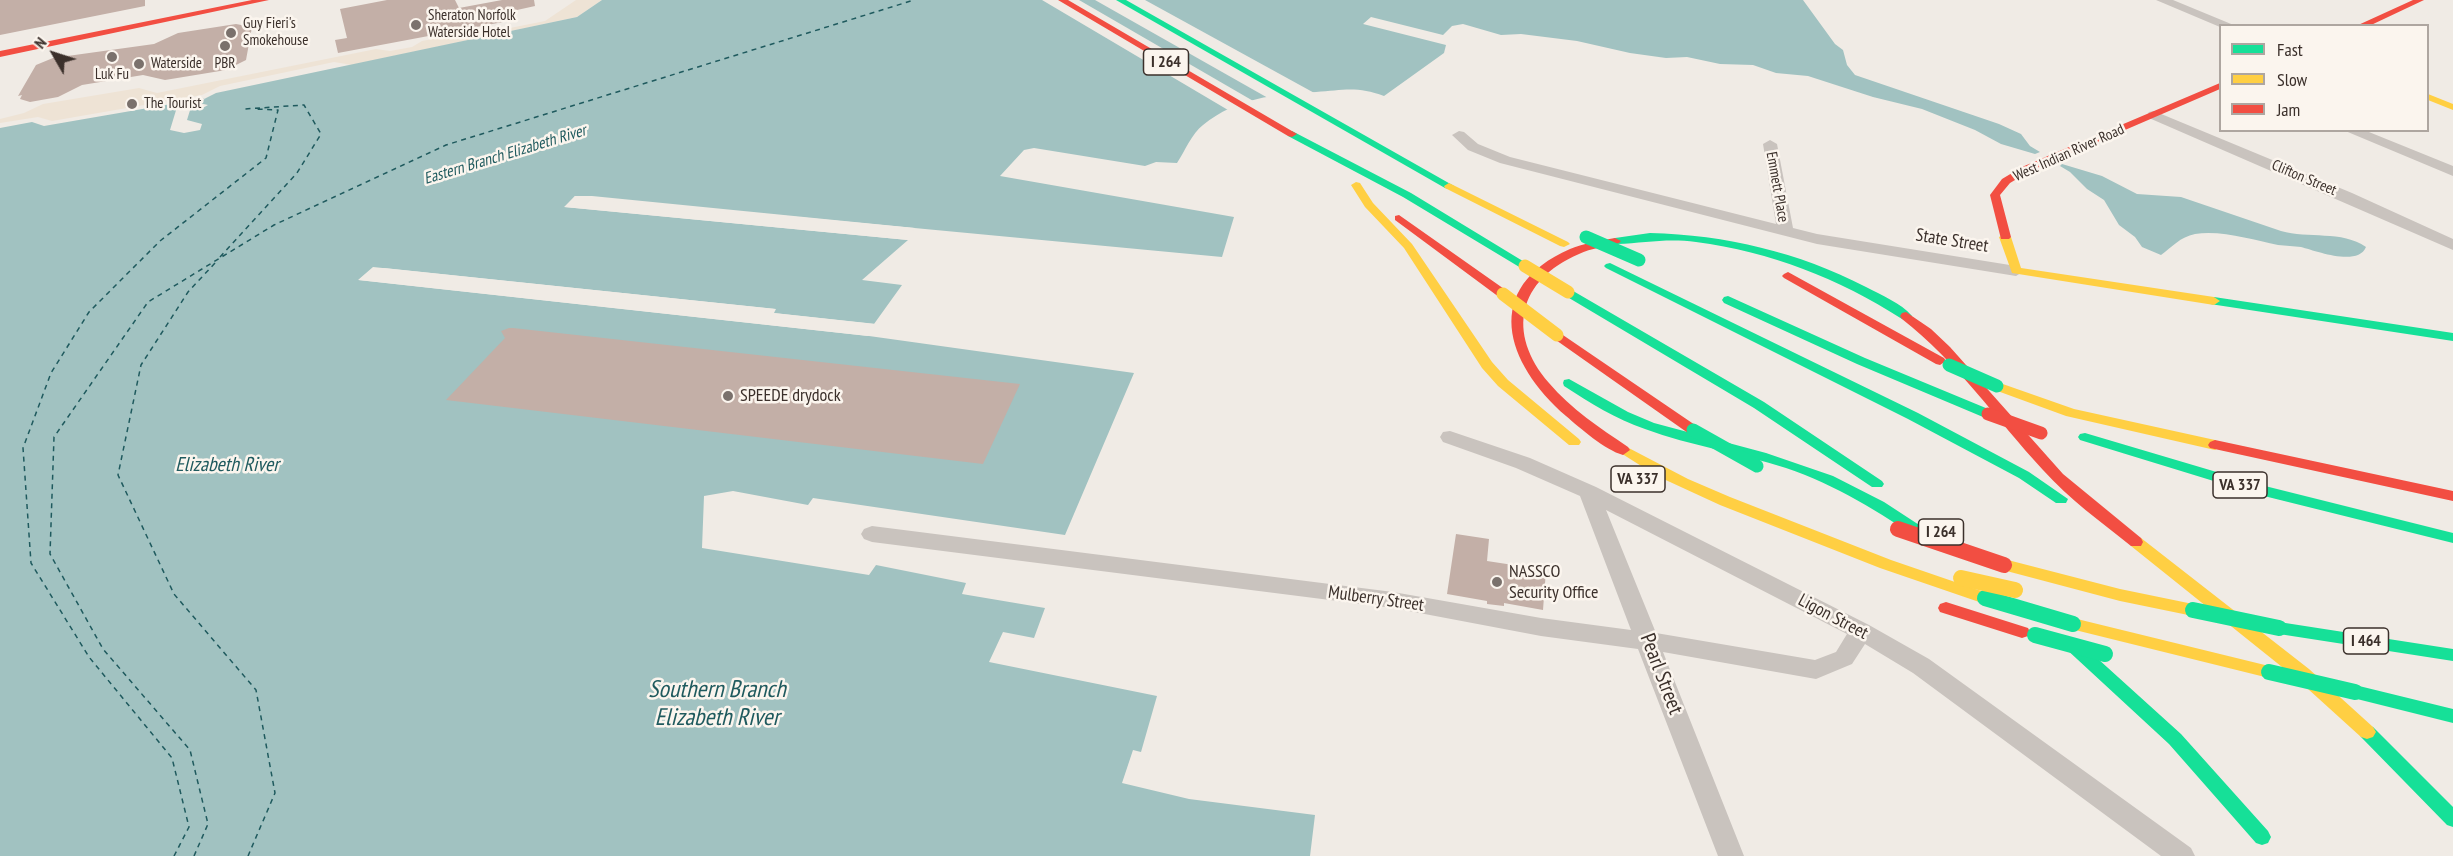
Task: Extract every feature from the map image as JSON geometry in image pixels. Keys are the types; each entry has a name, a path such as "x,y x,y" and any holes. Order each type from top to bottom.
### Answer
{"main road":[{"path":"0,45 229,0"},
{"path":"0,54 259,0"},
{"name":"I 264","path":"1062,0 1270,122 1407,195 1759,405 1887,490"},
{"name":"I 264","path":"1120,0 1431,178 1597,262 1902,410 2006,465 2151,556 2223,609 2303,674 2388,752 2453,819"},
{"path":"2365,24 2420,0"},
{"name":"West Indian River Road","path":"2016,271 1997,209 1995,195 2006,181 2037,165 2219,87"},
{"path":"2429,99 2453,107"},
{"path":"1270,122 1557,335 1693,430 1774,474"},
{"path":"1377,146 1644,262"},
{"path":"1356,185 1369,205 1408,246 1487,365 1503,383 1554,428 1585,450"},
{"path":"2151,556 2059,479 1967,371 1931,334 1897,309 1842,278 1809,265 1724,243 1664,238 1625,240 1586,248 1555,262 1534,278 1519,301 1516,314 1519,341 1537,378 1571,412 1616,445 1663,471 1886,566 1985,598 2073,624 2453,716"},
{"path":"1597,262 1624,252 1667,249 1702,251 1752,262"},
{"path":"1776,271 1806,285 1949,365 1997,386 2060,409 2110,423 2453,496"},
{"name":"State Street","path":"2016,271 2453,337"},
{"path":"1542,342 1537,316 1542,298 1550,286 1567,273"},
{"path":"1711,292 1861,361 1988,414 2048,432 2030,419 1866,355 1815,338"},
{"path":"1560,373 1592,401 1626,420 1677,437 1802,468 1865,496 1898,516 2063,637"},
{"name":"VA 337","path":"2147,471 2074,439 2256,489 2453,538"},
{"path":"2412,487 2453,490"},
{"name":"I 264","path":"1924,518 2063,637 2175,739 2262,837"},
{"path":"1880,522 2004,565 2068,583 2279,628"},
{"path":"1816,537 1961,578 2029,593"},
{"path":"1936,605 2022,632 2111,655"},
{"path":"2134,612 2213,625 2279,628"},
{"name":"I 464","path":"2279,628 2453,655"},
{"path":"2285,690 2453,723"}],"street":[{"path":"2167,1 2225,24"},
{"name":"Clifton Street","path":"2154,115 2453,244"},
{"path":"2355,132 2453,171"},
{"name":"State Street","path":"1459,135 1473,147 1489,155 1524,166 1785,231 1849,245 2016,271"},
{"name":"Emmett Place","path":"1770,144 1785,231"},
{"name":"Ligon Street","path":"1450,437 1523,463 1589,492 1861,631 1921,666 2182,856"},
{"name":"Pearl Street","path":"1589,492 1608,546 1648,641 1731,856"},
{"name":"Mulberry Street","path":"872,534 1394,600 1541,627 1648,641 1816,670 1844,658 1861,631"}],"shaded area":[{"path":"576,0 602,0 577,17 352,65 334,62 220,86 202,95 52,121 38,117 0,123 0,119 24,113 43,104 139,88 157,93 376,49 390,51 412,47 422,41 459,34 475,35 545,21"}],"water":[{"name":"Elizabeth River","path":"602,0 1803,0 1835,44 1843,50 1847,65 1855,75 1999,124 2021,134 2030,146 2040,152 2035,154 2001,144 1975,130 1922,109 1873,97 1808,76 1776,73 1753,65 1720,64 1687,57 1666,58 1630,53 1577,41 1521,34 1501,35 1463,24 1452,26 1443,35 1371,17 1363,24 1446,45 1444,53 1384,96 1358,90 1334,90 1271,96 1229,108 1199,128 1177,163 1156,162 1145,166 1034,148 1024,150 1000,176 1234,217 1222,257 575,196 565,207 908,240 862,280 902,285 874,324 773,313 775,309 384,268 373,268 359,280 869,336 1134,373 1065,535 813,498 808,505 733,491 704,496 702,548 869,575 876,565 966,583 962,594 1045,608 1034,638 1003,632 989,662 1157,696 1141,752 1133,750 1122,783 1189,799 1315,815 1310,856 0,856 0,128 32,122 44,126 206,98 216,93 577,17"},
{"path":"2062,164 2102,176 2137,194 2181,197 2281,231 2346,238 2366,247 2362,253 2346,257 2237,236 2205,233 2185,237 2161,255 2142,247 2135,237 2119,225 2104,200 2060,166"}],"pier":[{"path":"1042,0 1079,0 1255,102 1228,110"},
{"path":"1095,0 1145,0 1318,95 1268,98"},
{"path":"206,98 199,103 208,105 201,109 191,107 187,120 202,124 200,130 184,133 170,130 177,107 168,105"},
{"path":"575,196 915,228 913,231 592,199 576,199 570,205 909,238 908,240 564,207"},
{"path":"373,267 776,309 774,313 876,324 874,327 773,316 770,312 384,271 374,271 364,279 870,334 868,336 358,280"}],"building":[{"path":"0,0 145,0 145,6 0,35"},
{"name":"Sheraton Norfolk Waterside Hotel","path":"387,0 455,0 459,8 502,0 534,0 535,6 499,14 503,22 338,53 335,40 347,38 340,9"},
{"name":"Waterside","path":"236,24 252,27 246,60 226,70 165,80 143,75 82,85 58,97 30,102 20,99 22,95 18,96 36,65 53,58 154,44 178,33"},
{"name":"SPEEDE drydock","path":"509,328 1020,384 983,464 446,400 505,338 501,331"},
{"name":"NASSCO Security Office","path":"1456,534 1489,539 1487,561 1546,570 1543,610 1504,603 1504,606 1487,604 1487,601 1447,594"}],"ferry route":[{"path":"194,856 208,824 190,750 103,649 50,554 54,437 148,302 274,225 446,145 914,0"},
{"path":"220,257 297,173 321,134 304,105 244,109"},
{"path":"174,856 189,827 172,758 89,657 31,563 23,448 51,373 89,312 160,241 266,158 278,110 254,109"},
{"path":"215,263 188,292 141,365 118,475 174,594 256,690 275,793 248,856"}],"traffic: fast":[{"path":"1120,0 1449,186"},
{"path":"1292,134 1407,195 1525,266"},
{"path":"1586,237 1639,260"},
{"path":"1615,241 1650,237 1688,237 1767,252 1806,264 1843,280 1906,316"},
{"path":"1610,266 1913,416 2024,475 2061,499"},
{"path":"1568,292 1759,405 1877,484"},
{"path":"1728,300 1861,361 1988,414"},
{"path":"2214,301 2453,337"},
{"path":"1949,365 1997,386"},
{"path":"1569,383 1596,401 1650,426 1761,456 1828,479 1896,516 1928,538"},
{"path":"1693,430 1757,466"},
{"path":"2085,437 2256,489 2453,538"},
{"path":"1985,598 2073,624"},
{"path":"2193,610 2279,628"},
{"path":"2279,628 2453,655"},
{"path":"2035,635 2105,654"},
{"path":"2070,643 2175,739 2262,837"},
{"path":"2269,672 2355,692"},
{"path":"2355,692 2453,716"},
{"path":"2367,732 2453,819"}],"traffic: slow":[{"path":"2429,97 2453,107"},
{"path":"1356,185 1369,205 1408,246 1487,365 1503,383 1574,442"},
{"path":"1449,186 1564,244"},
{"path":"2005,237 2016,271 2214,301"},
{"path":"1525,266 1568,292"},
{"path":"1503,294 1557,335"},
{"path":"1997,386 2071,413 2215,445"},
{"path":"1623,450 1662,473 1725,501 1886,564 1985,598"},
{"path":"2136,542 2303,674 2367,732"},
{"path":"2004,565 2120,595 2193,610"},
{"path":"1961,578 2015,590"},
{"path":"2073,624 2269,672"}],"traffic: jam":[{"path":"0,54 265,0"},
{"path":"1062,0 1292,134"},
{"path":"2365,24 2420,0"},
{"path":"2005,237 1995,195 2006,181 2026,169 2219,86"},
{"path":"1399,218 1503,294"},
{"path":"1615,241 1575,251 1555,261 1540,273 1528,287 1520,303 1517,320 1518,338 1524,357 1536,376 1554,398 1576,417 1623,450"},
{"path":"1788,276 1940,361"},
{"path":"1906,316 1946,349 2031,448 2068,487 2136,542"},
{"path":"1557,335 1693,430"},
{"path":"1988,414 2041,433"},
{"path":"2215,445 2453,496"},
{"path":"1898,529 2004,565"},
{"path":"1946,608 2022,632"}],"place":[{"name":"Sheraton Norfolk Waterside Hotel","path":"416,25"},
{"name":"Guy Fieri's Smokehouse","path":"231,33"},
{"name":"PBR","path":"225,46"},
{"name":"Luk Fu","path":"112,57"},
{"name":"Waterside","path":"139,64"},
{"name":"The Tourist","path":"132,104"},
{"name":"SPEEDE drydock","path":"728,396"},
{"name":"NASSCO Security Office","path":"1497,582"}],"water label":[{"name":"Eastern Branch Elizabeth River","path":"505,155"},
{"name":"Southern Branch Elizabeth River","path":"717,704"}]}
